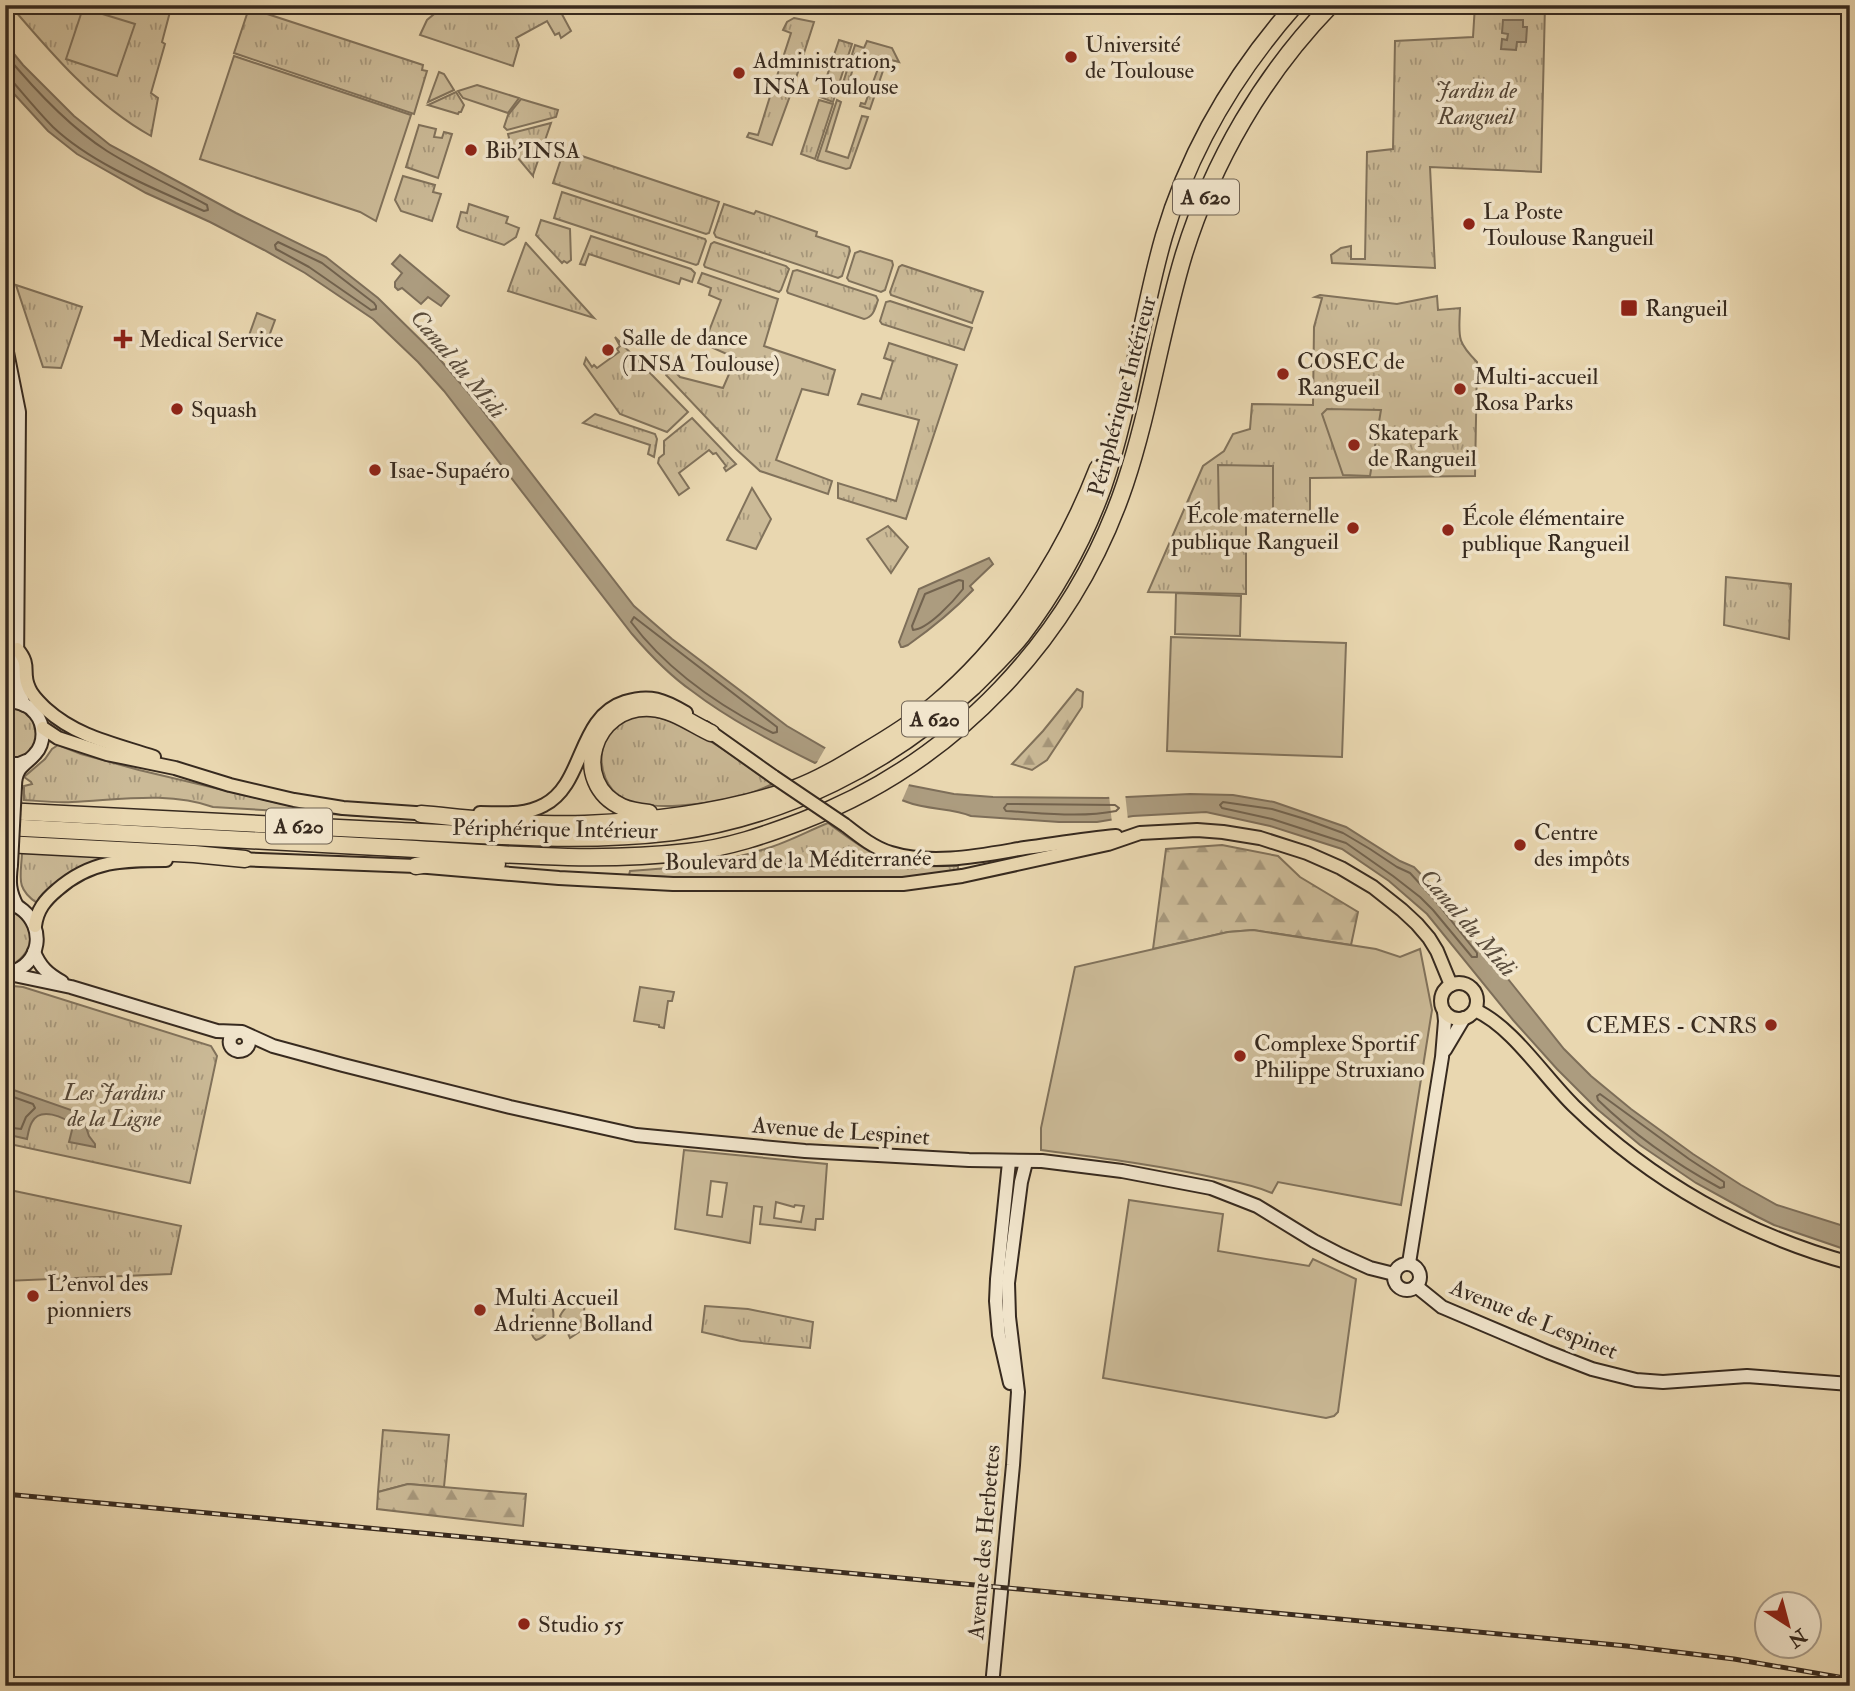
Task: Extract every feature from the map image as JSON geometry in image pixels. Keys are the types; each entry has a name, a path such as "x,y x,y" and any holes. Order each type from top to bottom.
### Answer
{"highway":[{"name":"A 620","path":"5,811 538,837 631,836 677,831 761,812 826,787 881,757 930,723 1001,659 1042,608 1069,564 1104,482 1165,233 1193,161 1231,90 1258,50 1294,5"},
{"name":"Périphérique Intérieur","path":"5,827 588,857 639,857 704,849 763,836 822,814 888,779 955,734 1011,679 1044,638 1080,583 1118,503 1144,418 1185,251 1221,160 1272,74 1331,5"},
{"path":"421,814 582,824 676,816 763,798 820,778 893,735 934,705 976,665 1015,618 1058,554 1101,461 1110,433 1124,408"},
{"path":"676,816 634,812 614,803 597,783 592,758 595,745 601,731 611,719 637,708 666,711 711,733"},
{"path":"5,844 245,859"},
{"path":"416,866 440,862 562,865 588,857"}],"main road":[{"path":"17,649 25,659 28,688 35,698 61,721 81,733 153,756 176,768"},
{"path":"43,728 58,738 107,754 176,768 230,785 294,800 343,808 421,814 526,812 546,805 558,794 588,736 604,714 620,704 649,698 667,702 688,714 711,733 865,840 889,852 920,858 951,858 1140,833"},
{"name":"Boulevard de la Méditerranée","path":"35,926 36,916 46,900 71,877 111,862 132,860 245,859 416,866 673,884 903,884 962,876 1108,844 1140,833 1169,830 1223,832 1271,841 1326,860 1373,887 1417,924 1437,950 1451,985"},
{"path":"1469,1014 1477,1001 1471,987 1462,983 1446,988 1441,999 1444,1011 1451,1017 1469,1014 1504,1031 1597,1127 1672,1184 1772,1237 1850,1263"}],"street":[{"path":"5,342 19,412 17,649 18,686 24,705"},
{"path":"5,390 5,506"},
{"path":"5,702 24,705 37,715 43,728 39,748 18,772 10,879 11,904 28,915 35,926 37,943 29,962 7,974"},
{"path":"5,764 27,761"},
{"name":"Avenue de Lespinet","path":"34,952 45,971 71,988"},
{"name":"Avenue de Lespinet","path":"7,974 71,988 240,1039 503,1105 636,1135 805,1151 1009,1162 1042,1161 1122,1171 1219,1190 1257,1206 1332,1251 1370,1268 1394,1274 1394,1281 1401,1289 1409,1290 1416,1286 1420,1278 1417,1268 1409,1264"},
{"path":"1394,1274 1399,1265 1409,1264 1442,1056 1444,1011"},
{"path":"1442,1056 1449,1041 1469,1014"},
{"name":"Avenue des Herbettes","path":"1009,1162 996,1301 1001,1343 1017,1403"},
{"name":"Avenue des Herbettes","path":"992,1686 1018,1392 1009,1317 1009,1283 1021,1182 1026,1162"},
{"name":"Avenue de Lespinet","path":"1416,1286 1443,1307 1548,1352 1592,1369 1636,1380 1663,1382 1747,1376 1850,1384"}],"green space":[{"path":"10,5 164,5 171,8 162,42 165,44 151,93 158,98 151,136 93,94"},
{"path":"445,5 557,5 571,31 561,38 559,33 555,35 547,21 516,38 519,45 513,66 420,35 427,20"},
{"name":"Jardin de Rangueil","path":"1475,5 1545,5 1541,172 1430,167 1435,268 1332,263 1331,255 1341,248 1351,246 1351,259 1365,259 1367,152 1393,149 1395,41 1473,37"},
{"path":"83,8 135,24 117,76 66,59"},
{"path":"249,8 423,65 422,70 427,71 414,114 234,53"},
{"path":"794,18 814,22 795,81 777,76 791,33 783,30 787,22"},
{"path":"839,40 852,44 833,102 820,97"},
{"path":"867,41 892,48 899,62 887,59 870,109 860,106 861,103 865,104 880,63 855,54 848,85 843,83 855,45 864,48"},
{"path":"234,56 411,115 376,221 360,212 200,159"},
{"path":"439,72 444,74 454,90 428,102"},
{"path":"477,85 519,98 508,113 463,98 458,91"},
{"path":"773,87 791,93 772,145 747,137 749,133 758,135"},
{"path":"456,92 464,105 458,114 428,105"},
{"path":"521,99 558,110 556,117 507,130 504,127 508,115"},
{"path":"819,100 833,104 815,159 801,154"},
{"path":"837,100 841,102 826,151 848,158 862,116 868,117 850,168 846,169 817,160"},
{"path":"551,123 533,176 507,145 508,134"},
{"path":"419,125 436,129 434,137 442,138 444,132 452,134 438,178 406,167"},
{"path":"564,150 719,202 709,233 553,183"},
{"path":"403,176 435,185 433,192 441,194 432,221 401,211 395,200"},
{"path":"562,192 705,239 698,264 554,218"},
{"path":"469,204 508,217 506,223 519,228 516,237 504,245 460,230 457,227 461,212 467,213"},
{"path":"724,204 754,214 756,211 817,232 816,236 849,247 842,276 838,278 716,237 714,233"},
{"path":"541,220 570,229 571,260 567,263 562,263 536,235"},
{"path":"591,236 691,269 695,273 692,282 681,278 679,284 589,254 585,265 580,264"},
{"path":"714,242 786,266 789,269 781,290 779,292 705,267 711,244"},
{"path":"526,243 594,318 508,291"},
{"path":"860,251 892,261 885,290 881,292 847,278 855,253"},
{"path":"902,265 983,292 972,323 891,295 899,267"},
{"path":"797,270 876,296 878,300 874,312 864,319 788,293 793,271"},
{"path":"702,273 778,299 764,346 835,370 828,395 802,389 776,460 832,481 828,494 760,471 666,375 669,365 680,377 723,388 736,358 704,344 721,300 709,295 711,288 698,283"},
{"path":"16,285 82,307 61,368 43,367"},
{"path":"1320,295 1397,304 1437,296 1438,310 1460,308 1460,338 1465,349 1477,362 1475,476 1310,478 1310,516 1246,520 1246,594 1148,592 1203,466 1224,451 1233,434 1250,429 1252,404 1313,405 1314,327 1322,298 1315,297"},
{"path":"890,301 972,328 964,350 882,324 880,321 886,302"},
{"path":"257,313 275,320 265,347 247,341"},
{"path":"615,337 688,412 667,432 620,414 584,364 586,358 592,367 594,365 597,368 619,352 617,349 620,346"},
{"path":"889,343 957,365 906,519 838,498 838,483 896,501 919,420 858,404 862,394 881,399 893,361 884,358"},
{"name":"Skatepark de Rangueil","path":"1327,409 1381,410 1370,476 1343,475 1322,414"},
{"path":"595,414 655,434 657,439 654,457 648,454 650,445 583,423"},
{"path":"692,418 736,464 726,471 726,466 716,453 713,454 709,450 679,473 689,488 679,495 658,463 664,454 664,441"},
{"path":"1218,465 1273,466 1273,518 1219,518"},
{"path":"752,488 771,519 756,549 727,540"},
{"path":"888,526 908,547 891,573 867,539"},
{"path":"1726,577 1791,584 1789,639 1724,625"},
{"path":"1176,593 1241,596 1240,636 1175,634"},
{"path":"1171,637 1346,643 1342,757 1167,751"},
{"path":"1077,689 1083,692 1082,707 1047,760 1032,770 1012,764 1043,731"},
{"path":"16,707 34,721 37,739 27,754 5,759 5,708"},
{"path":"650,716 665,719 698,734 773,784 742,796 680,806 647,805 621,797 612,789 602,767 604,743 609,732 618,724 631,717"},
{"path":"58,745 139,770 278,803 364,816 213,807 161,798 66,802 24,800 24,786 32,784 24,777"},
{"path":"828,823 865,849 896,863 913,866 958,866 958,870 912,877 687,878 629,875 630,871 734,858 783,843"},
{"path":"1222,845 1278,856 1300,877 1358,912 1351,945 1253,930 1228,932 1153,949 1166,849"},
{"path":"22,853 123,854 67,875 37,903 22,887"},
{"path":"5,909 24,921 30,938 24,955 5,968"},
{"name":"Complexe Sportif Philippe Struxiano","path":"1253,930 1376,949 1400,957 1420,949 1432,1010 1401,1205 1278,1182 1272,1193 1260,1188 1179,1171 1041,1150 1041,1128 1075,967 1228,932"},
{"name":"Les Jardins de la Ligne","path":"13,986 211,1046 217,1056 190,1183 5,1143 5,988"},
{"path":"640,987 674,992 672,1001 668,1001 664,1028 634,1021"},
{"path":"684,1150 827,1164 823,1219 816,1219 815,1230 760,1224 762,1207 754,1206 750,1243 675,1229","holes":["711,1181 727,1183 722,1217 707,1215","776,1202 794,1207 804,1206 801,1222 774,1218"]},
{"path":"5,1189 181,1226 171,1274 5,1281"},
{"path":"1129,1200 1223,1214 1218,1251 1309,1266 1313,1259 1356,1279 1338,1412 1334,1416 1326,1418 1103,1378"},
{"path":"541,1297 551,1306 553,1319 548,1332 536,1340 530,1321 537,1299"},
{"path":"581,1301 584,1303 585,1328 570,1338 560,1316 569,1306"},
{"path":"705,1306 748,1309 813,1322 810,1348 741,1341 702,1332"},
{"path":"383,1430 449,1435 444,1487 408,1484 378,1492"},
{"path":"408,1484 526,1494 523,1526 377,1509 378,1492"}],"water":[{"path":"1503,20 1523,20 1523,27 1527,27 1526,42 1517,42 1516,50 1501,49 1502,39 1507,40 1508,34 1502,33"},
{"path":"5,43 74,116 110,145 236,213 326,257 378,298 437,356 473,398 634,606 672,639 787,726 825,748 908,785 954,794 1106,798 1233,795 1274,802 1346,827 1414,867 1440,894 1564,1049 1591,1076 1631,1109 1741,1185 1777,1205 1850,1228 1850,1251 1774,1225 1756,1216 1696,1183 1640,1145 1597,1109 1557,1069 1513,1020 1427,914 1389,881 1342,849 1270,826 1206,812 1133,816 1097,822 1059,822 971,816 915,805 815,763 721,712 675,678 639,642 444,391 373,319 305,273 264,250 146,193 77,154 48,131 5,84"},
{"path":"400,255 449,296 441,306 428,297 421,304 402,288 398,290 395,287 395,282 402,273 392,264"},
{"path":"989,558 993,564 970,586 973,590 925,632 901,647 899,642 919,589"},
{"path":"5,1087 74,1111 84,1121 95,1147 69,1142 73,1126 64,1119 46,1114 36,1117 32,1122 27,1139 5,1134"}],"pier":[{"path":"827,745 910,782 901,803 815,766"},
{"path":"1125,793 1128,820 1112,823 1109,795"}],"railway":[{"path":"5,1494 1627,1646 1734,1659 1850,1679"}],"place":[{"name":"Université de Toulouse","path":"1071,57"},
{"name":"Administration, INSA Toulouse","path":"739,73"},
{"name":"Bib'INSA","path":"471,150"},
{"name":"La Poste Toulouse Rangueil","path":"1469,224"},
{"name":"Rangueil","path":"1629,308"},
{"name":"Medical Service","path":"123,339"},
{"name":"Salle de dance (INSA Toulouse)","path":"608,350"},
{"name":"COSEC de Rangueil","path":"1283,374"},
{"name":"Multi-accueil Rosa Parks","path":"1460,389"},
{"name":"Squash","path":"177,409"},
{"name":"Skatepark de Rangueil","path":"1354,445"},
{"name":"Isae-Supaéro","path":"375,470"},
{"name":"École maternelle publique Rangueil","path":"1353,528"},
{"name":"École élémentaire publique Rangueil","path":"1448,530"},
{"name":"Centre des impôts","path":"1520,845"},
{"name":"CEMES - CNRS","path":"1771,1025"},
{"name":"Complexe Sportif Philippe Struxiano","path":"1240,1056"},
{"name":"L'envol des pionniers","path":"33,1296"},
{"name":"Multi Accueil Adrienne Bolland","path":"480,1310"},
{"name":"Studio 55","path":"524,1624"}],"water label":[{"name":"Canal du Midi","path":"458,364"},
{"name":"Canal du Midi","path":"1468,923"}]}
